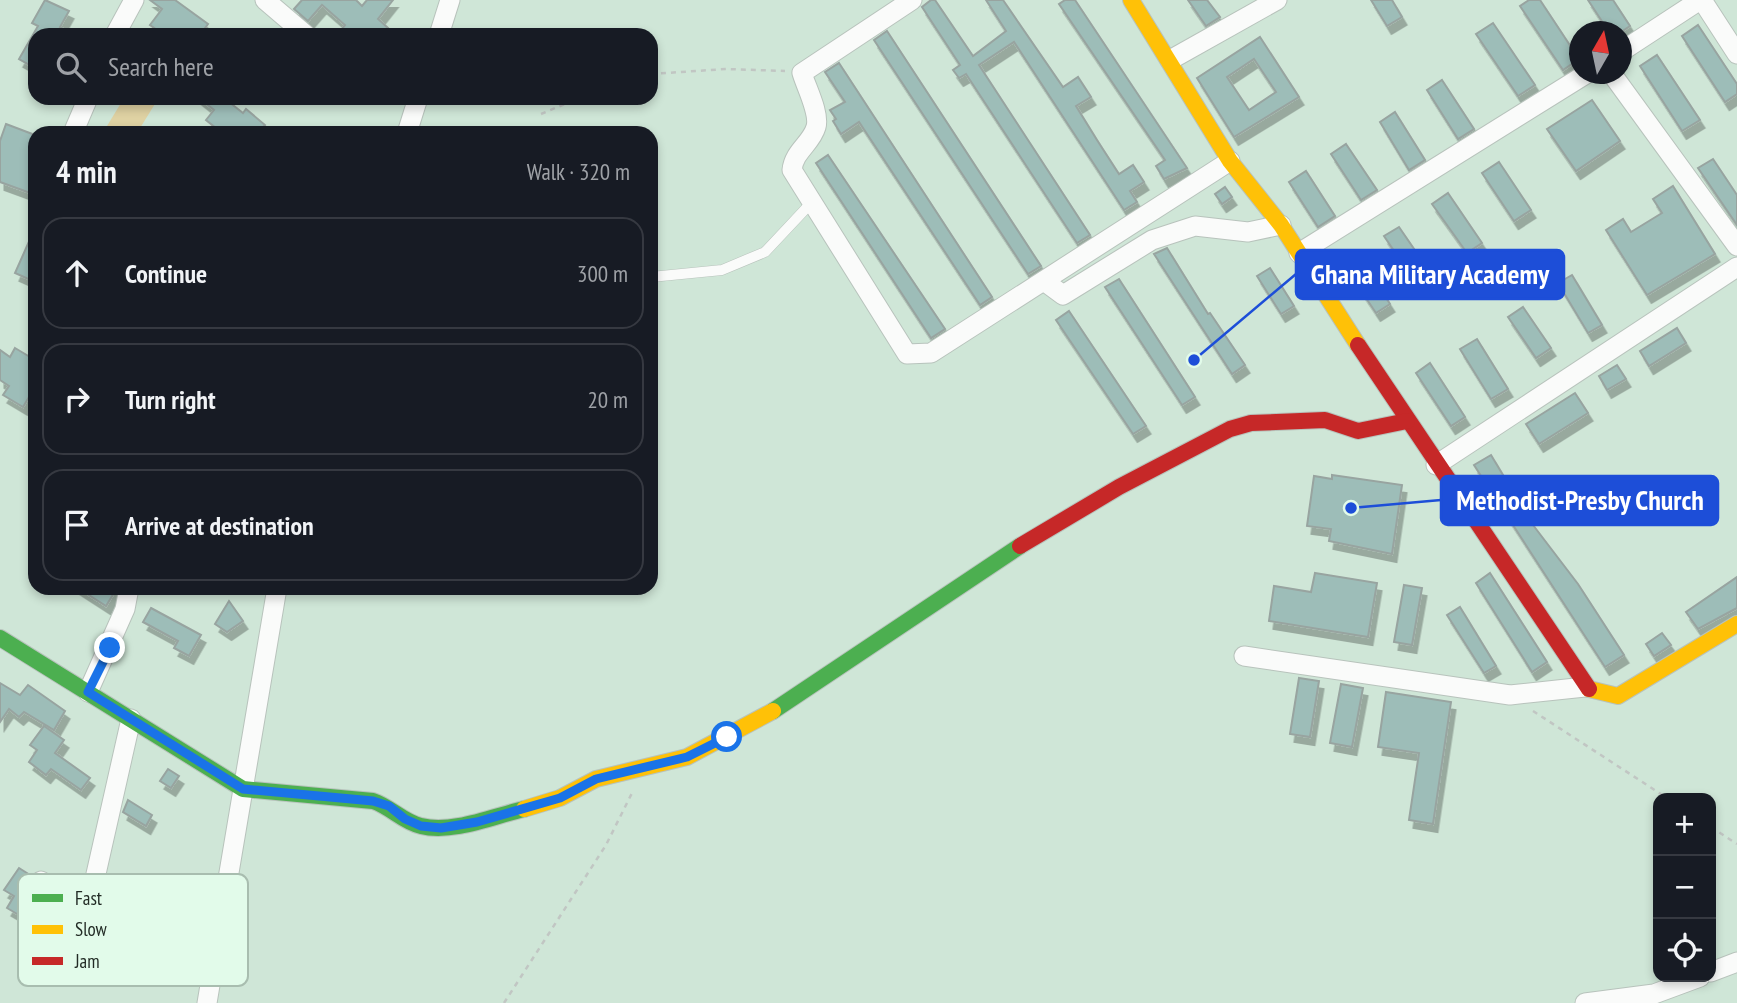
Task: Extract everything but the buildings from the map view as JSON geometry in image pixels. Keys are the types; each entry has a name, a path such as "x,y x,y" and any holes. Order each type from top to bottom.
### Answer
{"street":[{"path":"119,28 134,0"},
{"path":"265,0 298,28"},
{"path":"912,0 802,73 817,120 816,129 793,159 792,170 907,354 931,353 1230,161"},
{"path":"1131,0 1230,161 1281,225 1407,421 1586,687 1600,694 1618,696 1737,624"},
{"path":"1170,60 1277,0"},
{"path":"1632,45 1701,0 1737,54"},
{"path":"440,28 443,4"},
{"path":"1299,253 1570,84"},
{"path":"1619,84 1737,246"},
{"path":"76,126 85,105"},
{"path":"409,126 416,105"},
{"path":"1044,281 1063,295 1152,240 1195,226 1248,232 1281,225"},
{"path":"1436,464 1737,267"},
{"path":"0,638 243,789 373,801 389,806 405,819 421,826 441,828 526,809 560,798 596,779 687,757 748,726 1003,556 1119,487 1230,429 1251,423 1325,420 1358,431 1407,421"},
{"path":"88,692 125,609 128,595"},
{"path":"229,874 276,595"},
{"path":"1244,656 1510,695 1586,687"},
{"path":"95,874 131,719"},
{"path":"1716,970 1737,962"},
{"path":"1585,1003 1654,994 1686,982"}],"lane":[{"path":"658,276 723,270 765,253 812,202"}],"path":[{"path":"658,74 726,69 802,73"},
{"path":"541,114 562,105"},
{"path":"1510,695 1659,793"},
{"path":"504,1003 606,845 646,769"},
{"path":"1716,830 1737,844"}],"shaded area":[{"path":"0,0 1737,0 1737,1003 0,1003"},
{"path":"120,105 154,105 141,126 107,126"}],"traffic: fast":[{"path":"773,711 1020,546"},
{"path":"0,638 243,789 373,801 415,824 433,828 459,826 524,809"}],"traffic: slow":[{"path":"1131,0 1230,161 1281,225 1358,345"},
{"path":"1589,689 1618,696 1737,624"},
{"path":"524,809 560,798 596,779 687,757 773,711"}],"traffic: jam":[{"path":"1358,345 1589,689"},
{"path":"1020,546 1119,487 1230,429 1251,423 1325,420 1358,431 1407,421"}],"place":[{"name":"Ghana Military Academy","path":"1194,360"},
{"name":"Methodist-Presby Church","path":"1351,508"}],"route":[{"path":"110,648 88,692 243,789 280,791 338,800 373,801 389,806 405,819 421,826 441,828 526,809 560,798 596,779 687,757 727,737"}]}
